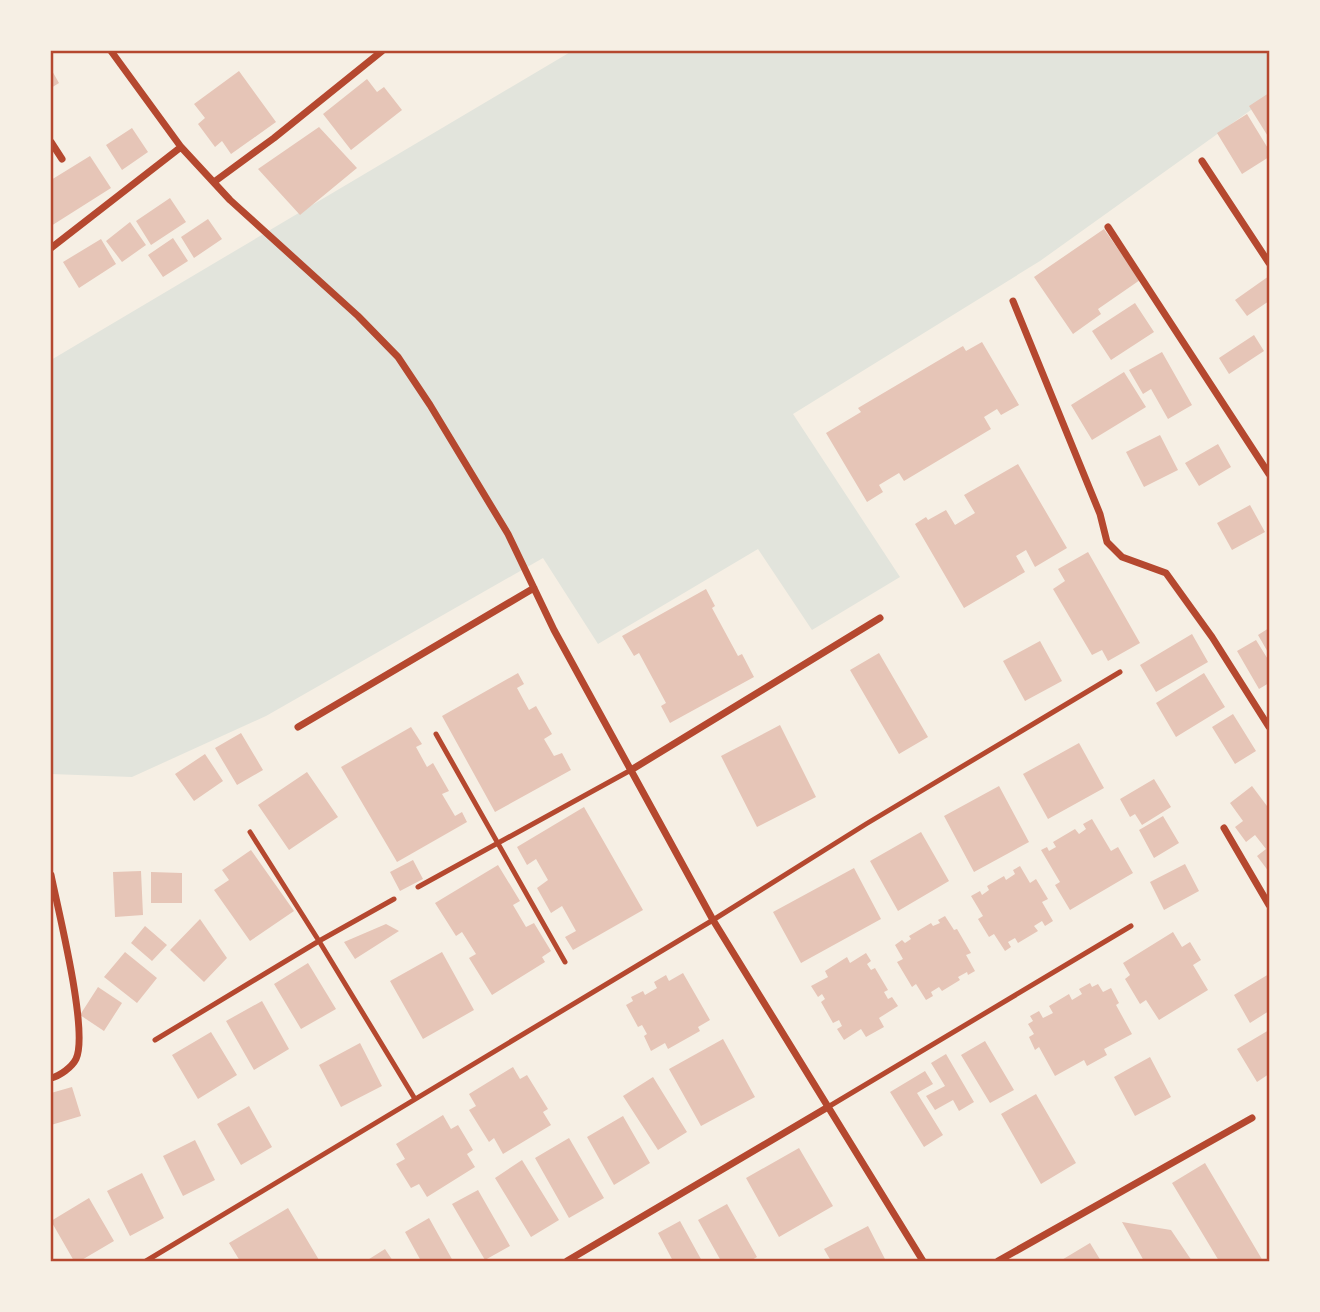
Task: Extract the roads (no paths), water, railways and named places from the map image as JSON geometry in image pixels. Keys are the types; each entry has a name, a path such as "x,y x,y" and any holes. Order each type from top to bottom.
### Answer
{"street":[{"path":"111,51 181,147 230,200 358,316 398,357 508,534 554,629 713,920 923,1261"},
{"path":"214,182 274,138 382,51"},
{"path":"51,142 62,159"},
{"path":"51,248 181,147"},
{"path":"1202,161 1269,263"},
{"path":"1108,227 1269,474"},
{"path":"1013,301 1100,514 1107,542 1122,557 1166,573 1212,637 1269,727"},
{"path":"298,727 534,588"},
{"path":"631,770 880,618"},
{"path":"1224,828 1269,905"},
{"path":"51,875 78,1008 80,1038 76,1059 59,1076 51,1077"},
{"path":"568,1261 828,1107"},
{"path":"998,1261 1252,1118"}],"lane":[{"path":"146,1261 1120,672"},
{"path":"436,734 565,962"},
{"path":"418,887 631,770"},
{"path":"250,832 415,1099"},
{"path":"155,1040 319,941 394,900"},
{"path":"828,1107 1132,926"}]}
